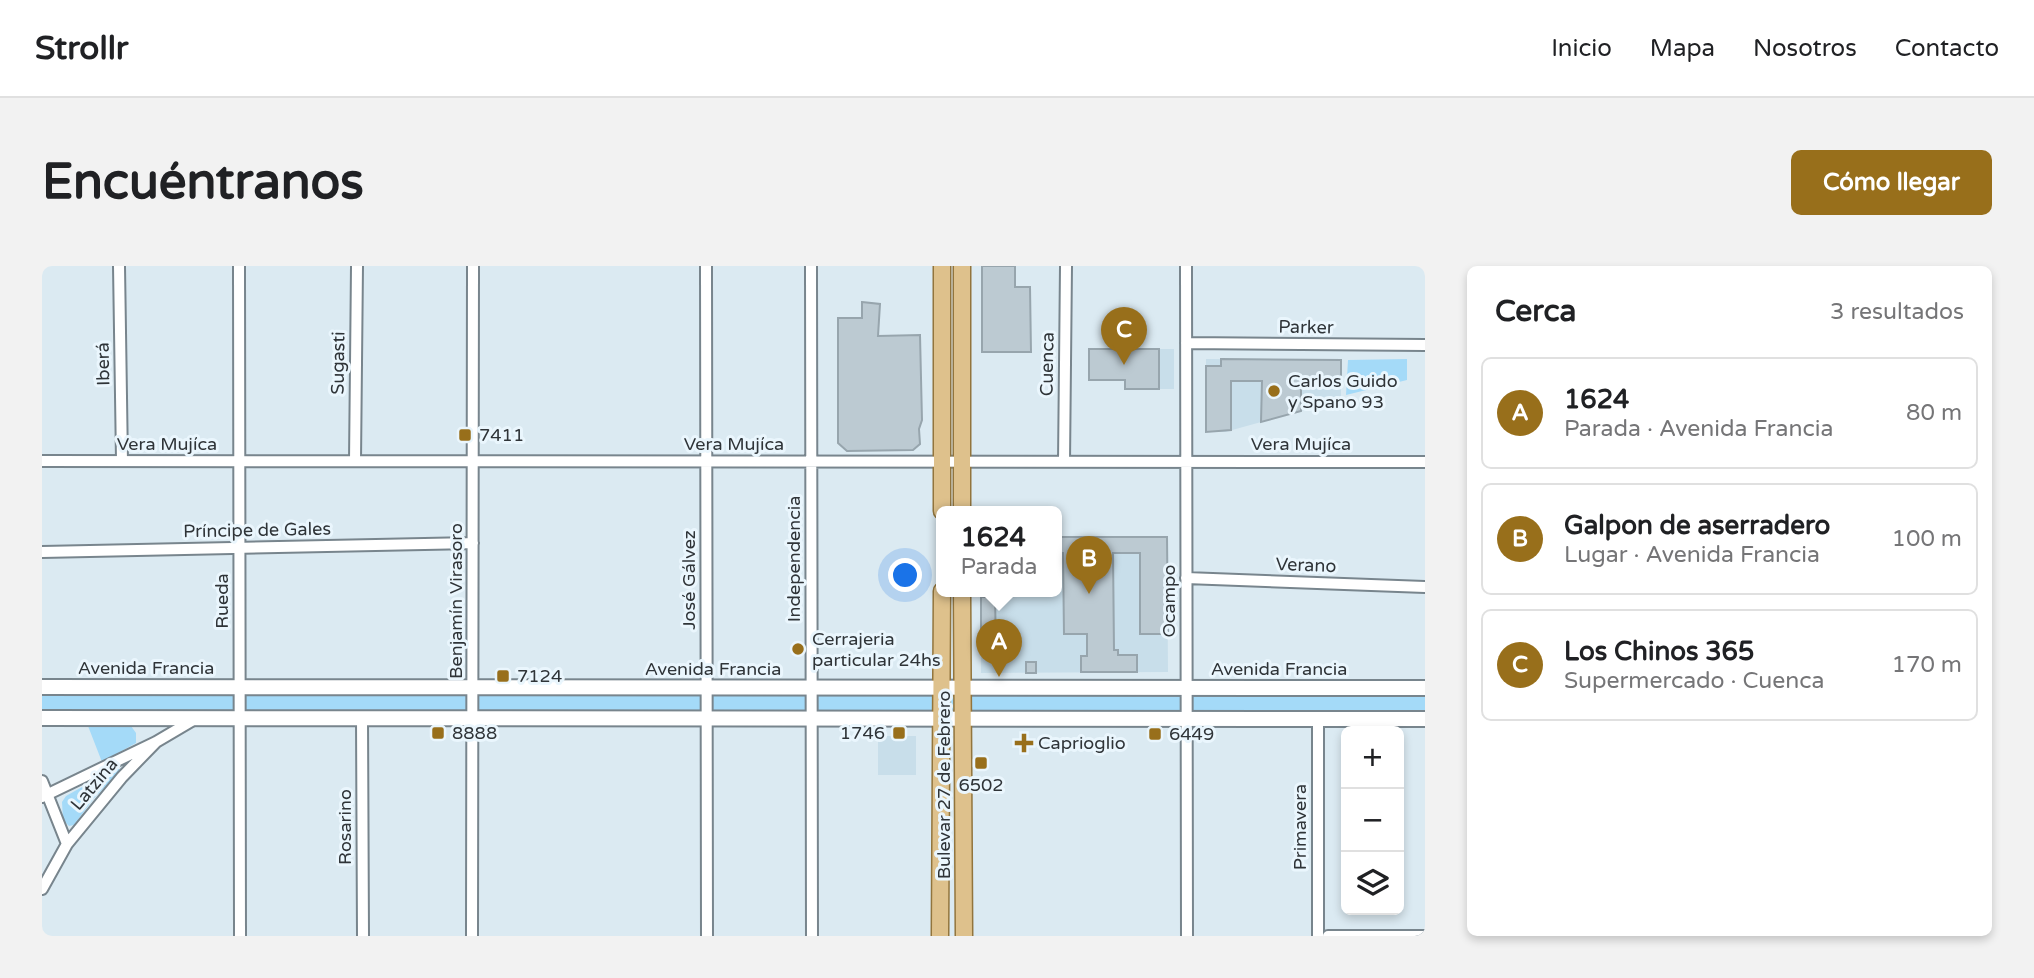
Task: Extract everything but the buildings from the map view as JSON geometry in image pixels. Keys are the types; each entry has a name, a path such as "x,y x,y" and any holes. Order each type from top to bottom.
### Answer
{"main road":[{"path":"942,266 942,506"},
{"path":"961,266 962,506"},
{"name":"Bulevar 27 de Febrero","path":"940,936 942,597"},
{"name":"Bulevar 27 de Febrero","path":"962,597 964,936"},
{"name":"Avenida Francia","path":"42,687 1425,688"},
{"path":"42,718 1425,719"}],"street":[{"name":"Iberá","path":"119,266 122,461"},
{"name":"Rueda","path":"239,266 240,936"},
{"name":"Sugasti","path":"355,461 357,266"},
{"name":"Benjamín Virasoro","path":"472,936 473,266"},
{"name":"José Gálvez","path":"706,266 707,936"},
{"name":"Independencia","path":"811,266 812,936"},
{"name":"Cuenca","path":"1064,462 1066,266"},
{"name":"Ocampo","path":"1186,266 1186,936"},
{"name":"Parker","path":"1186,343 1425,345"},
{"name":"Vera Mujíca","path":"42,461 1425,462"},
{"name":"Príncipe de Gales","path":"42,552 473,543"},
{"name":"Verano","path":"1186,578 1425,587"},
{"path":"45,795 198,718"},
{"name":"Rosarino","path":"362,718 363,936"},
{"name":"Primavera","path":"1318,719 1318,936"},
{"name":"Latzina","path":"42,889 67,844 122,777 156,741"},
{"path":"42,781 45,795 67,844"},
{"path":"1328,936 1425,936"}],"shaded area":[{"path":"1089,349 1174,349 1174,389 1125,389 1125,380 1089,380"},
{"name":"Carlos Guido y Spano 93","path":"1206,359 1341,360 1341,400 1225,432 1206,432"},
{"path":"1407,359 1407,380 1346,395 1348,360"},
{"path":"1062,537 1167,537 1168,672 981,673 981,597 1062,597"},
{"path":"42,687 1425,688 1425,719 42,718"},
{"path":"88,726 131,726 136,733 136,743 102,762"},
{"path":"878,736 916,736 916,775 878,775"},
{"path":"116,768 119,773 94,798 74,825 69,826 63,820 62,802 66,796"}],"place":[{"name":"Los Chinos 365","path":"1124,365"},
{"name":"Carlos Guido y Spano 93","path":"1274,391"},
{"name":"7411","path":"465,435"},
{"name":"Galpon de aserradero","path":"1089,594"},
{"name":"Cerrajeria particular 24hs","path":"798,649"},
{"name":"7124","path":"503,676"},
{"name":"1624","path":"999,677"},
{"name":"8888","path":"438,733"},
{"name":"1746","path":"899,733"},
{"name":"6449","path":"1155,734"},
{"name":"Caprioglio","path":"1024,743"},
{"name":"6502","path":"981,763"}]}
